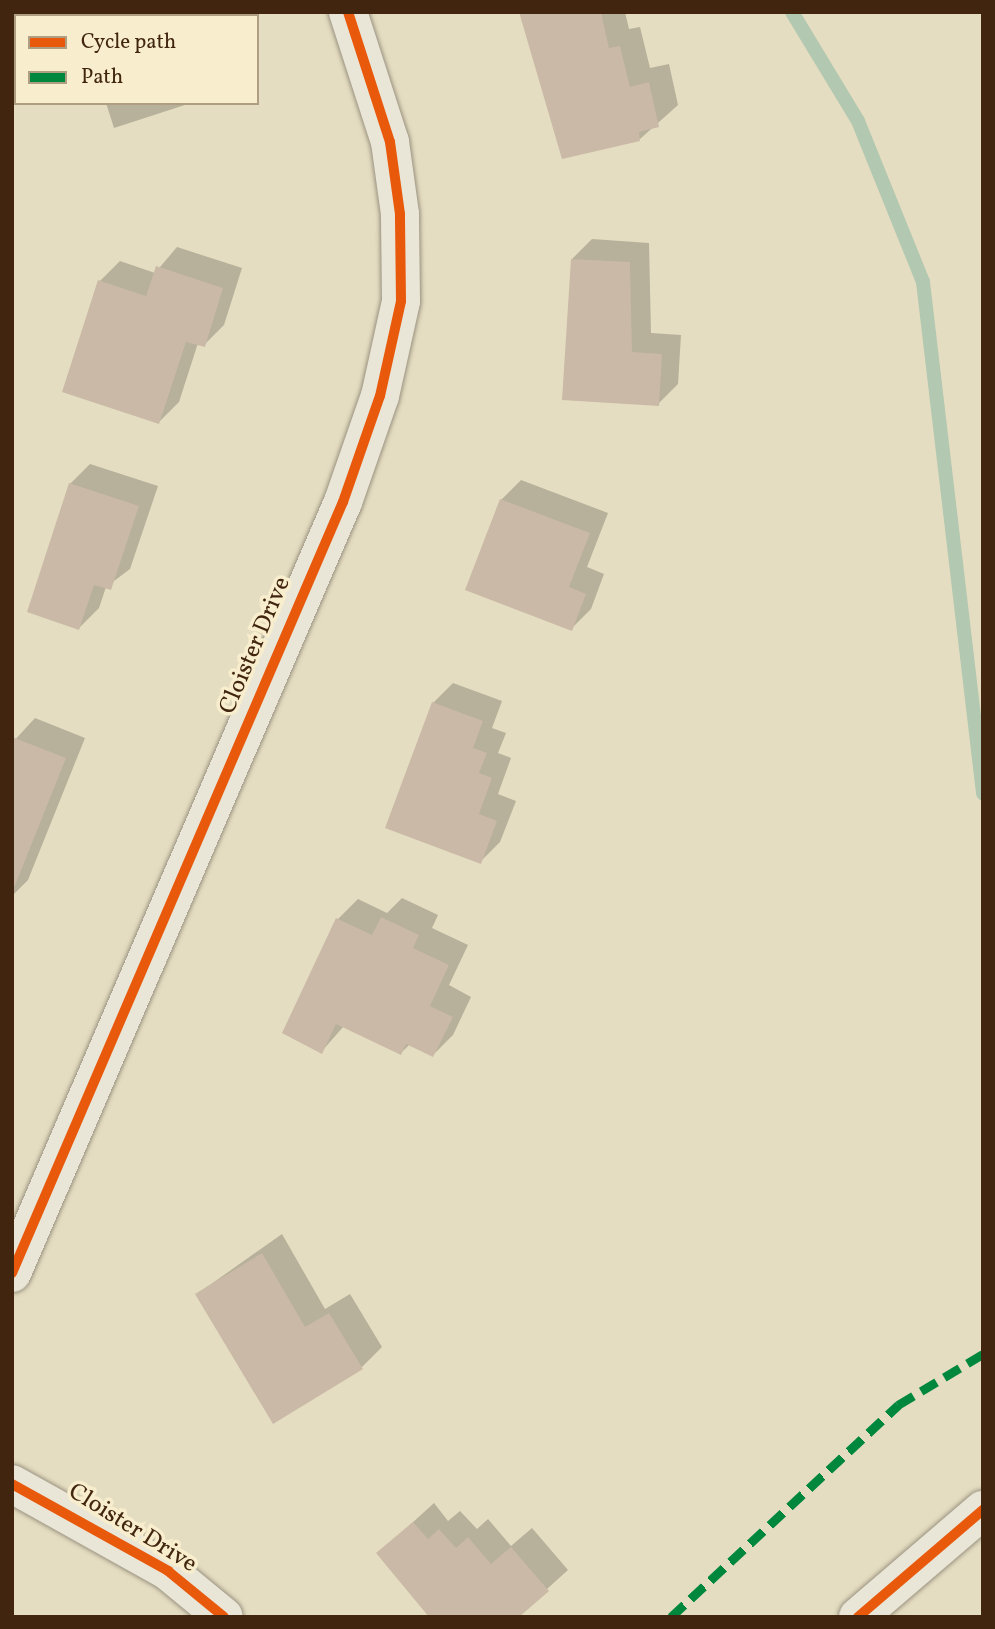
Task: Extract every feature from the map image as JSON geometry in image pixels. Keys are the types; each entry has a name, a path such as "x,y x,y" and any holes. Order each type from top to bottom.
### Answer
{"street":[{"name":"Cloister Drive","path":"12,1273 343,502 380,396 401,301 400,214 390,142 348,12"},
{"name":"Cloister Drive","path":"12,1484 168,1571 224,1617"},
{"path":"859,1617 983,1510"}],"building":[{"path":"519,12 601,12 609,48 620,46 630,87 649,82 659,127 639,132 640,141 562,159"},
{"path":"571,259 630,262 632,352 662,354 659,406 562,400"},
{"path":"156,266 223,288 205,347 186,342 159,424 62,392 98,280 146,296"},
{"path":"69,483 139,506 111,590 94,585 79,630 27,612"},
{"path":"500,499 590,533 569,587 586,594 572,631 465,590"},
{"path":"432,702 483,721 473,748 487,753 479,773 492,778 479,814 497,821 481,864 385,828"},
{"path":"12,737 66,758 14,888 12,888"},
{"path":"381,917 419,935 413,948 449,965 430,1006 453,1017 433,1057 406,1044 401,1055 336,1024 322,1054 282,1033 336,918 372,935"},
{"path":"262,1253 305,1327 329,1313 363,1369 273,1424 195,1294"},
{"path":"413,1522 428,1539 439,1529 456,1548 468,1537 491,1564 511,1547 549,1591 519,1617 429,1617 376,1553"}],"waterway":[{"path":"792,12 858,121 923,282 983,793"}],"marked path":[{"path":"671,1617 898,1405 983,1354"}],"cycle path":[{"path":"12,1273 343,502 380,396 401,301 400,214 390,142 348,12"},
{"path":"12,1484 168,1571 224,1617"},
{"path":"858,1617 983,1510"}]}
